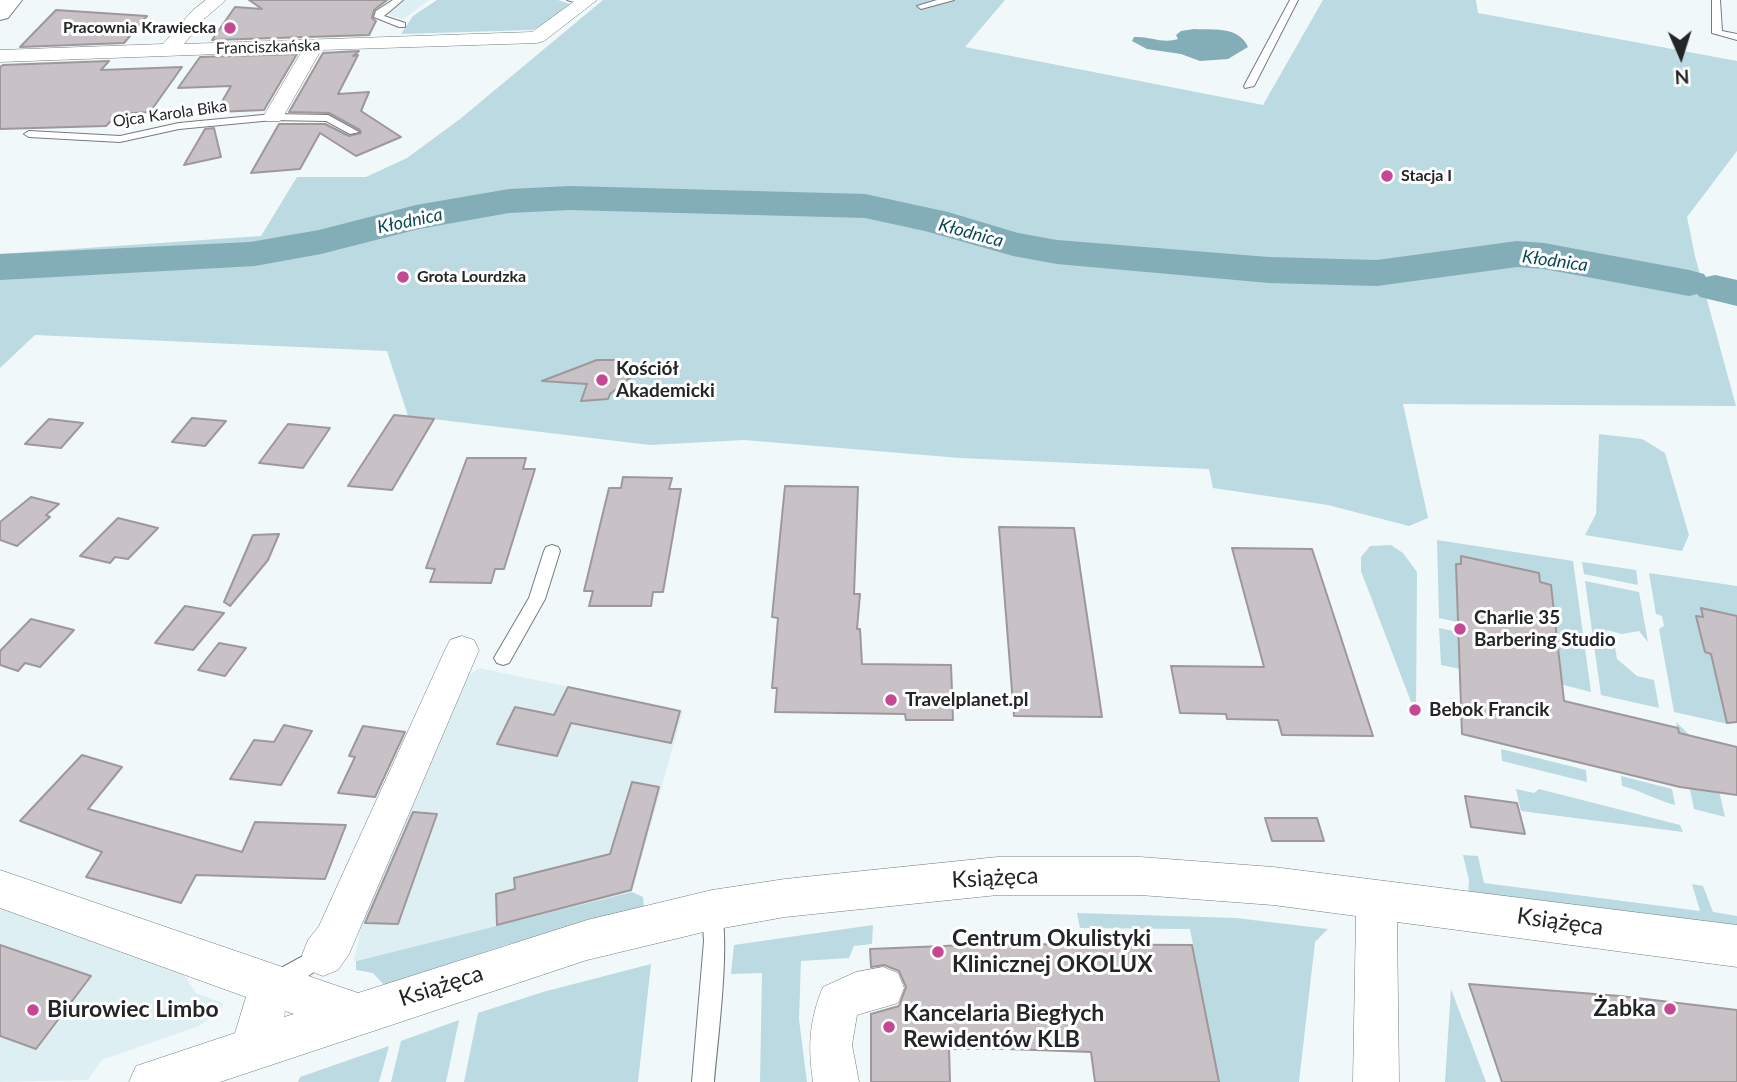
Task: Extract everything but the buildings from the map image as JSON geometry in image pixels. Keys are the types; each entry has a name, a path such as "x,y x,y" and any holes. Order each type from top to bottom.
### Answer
{"street":[{"path":"0,13 11,0"},
{"path":"169,50 200,14 217,0"},
{"name":"Franciszkańska","path":"0,56 540,35 581,1"},
{"path":"273,117 314,45"},
{"path":"323,954 334,940 462,650"},
{"name":"Książęca","path":"152,1082 587,940 712,910 855,889 998,876 1140,876 1273,886 1737,946"},
{"path":"0,889 355,1014"},
{"path":"1376,1082 1377,898"},
{"path":"252,1050 271,986"},
{"path":"836,1082 830,1045 838,1002 856,993 883,988"}],"lane":[{"path":"399,0 379,13 379,17 402,25"},
{"path":"922,6 950,0"},
{"path":"1249,86 1294,0"},
{"path":"1716,0 1717,33 1737,37"},
{"name":"Ojca Karola Bika","path":"29,134 120,139 179,126 273,117 328,118 354,132"},
{"path":"503,658 537,599 552,551"},
{"path":"703,1082 714,940 712,910"},
{"path":"271,986 323,954"}],"shaded area":[{"path":"368,0 429,0 404,19 357,7"},
{"path":"437,0 558,0 570,4 532,30 401,34 413,16"},
{"path":"603,0 1005,0 965,47 1263,105 1323,0 1476,0 1478,13 1737,61 1737,151 1687,217 1736,406 1403,404 1428,518 1409,526 1328,505 1213,488 1209,469 960,458 744,440 650,445 408,416 387,351 35,335 0,368 0,254 261,236 297,177 366,177 407,158 460,119"},
{"path":"1194,29 1232,32 1244,40 1248,47 1228,59 1200,61 1181,54 1147,49 1132,41 1134,37 1178,39 1176,35 1181,31"},
{"path":"1599,434 1642,439 1665,453 1689,535 1682,551 1585,535 1596,514"},
{"path":"1437,540 1573,561 1591,692 1556,683 1560,658 1551,585 1456,564 1458,622 1439,618"},
{"path":"1391,545 1403,553 1417,572 1416,715 1361,571 1361,557 1370,546"},
{"path":"1582,562 1636,570 1638,585 1584,574"},
{"path":"1649,573 1737,586 1737,616 1702,608 1703,617 1697,617 1705,652 1711,654 1728,724 1674,712 1659,629 1664,626 1662,616 1656,614"},
{"path":"1585,581 1639,592 1648,642 1639,631 1622,634 1607,630 1608,641 1615,647 1617,659 1637,676 1654,680 1659,708 1601,695"},
{"path":"1439,628 1458,632 1460,669 1441,665"},
{"path":"479,668 683,711 632,892 354,961 362,921 464,678"},
{"path":"1676,722 1711,756 1725,817 1694,809"},
{"path":"1501,749 1586,770 1587,782 1502,761"},
{"path":"1621,776 1672,789 1675,805 1622,786"},
{"path":"1516,789 1534,793 1539,789 1680,825 1683,832 1521,811"},
{"path":"1463,855 1478,856 1484,883 1700,911 1692,884 1703,886 1713,912 1737,916 1737,929 1468,894 1469,880"},
{"path":"0,888 166,947 196,993 223,1003 221,1011 199,1026 102,1060 88,1080 0,1082"},
{"path":"632,892 643,897 644,907 506,945 384,985 373,973 356,970 356,961"},
{"path":"1077,913 1236,918 1328,929 1315,942 1299,1082 1219,1082 1190,929 1080,928"},
{"path":"873,925 872,944 854,946 849,958 801,961 799,1019 807,1082 760,1082 762,973 731,974 734,945"},
{"path":"651,964 638,1082 464,1082 478,1013 543,992"},
{"path":"1451,989 1486,1082 1445,1082"},
{"path":"459,1020 446,1082 391,1082 401,1041"},
{"path":"389,1046 379,1082 298,1082 300,1077"}],"waterway":[{"name":"Kłodnica","path":"255,253 321,242 416,217 509,201 570,198 865,206 934,221 1013,244 1057,252 1269,270 1377,273 1517,254 1544,256 1689,283"},
{"name":"Kłodnica","path":"0,267 246,253"},
{"name":"Kłodnica","path":"1715,288 1737,293"}],"place":[{"name":"Pracownia Krawiecka","path":"230,28"},
{"name":"Stacja I","path":"1387,176"},
{"name":"Grota Lourdzka","path":"403,277"},
{"name":"Kościół Akademicki","path":"602,380"},
{"name":"Charlie 35 Barbering Studio","path":"1460,629"},
{"name":"Travelplanet.pl","path":"891,700"},
{"name":"Bebok Francik","path":"1415,710"},
{"name":"Centrum Okulistyki Klinicznej OKOLUX","path":"938,952"},
{"name":"Żabka","path":"1670,1009"},
{"name":"Biurowiec Limbo","path":"33,1010"},
{"name":"Kancelaria Biegłych Rewidentów KLB","path":"889,1027"}]}
